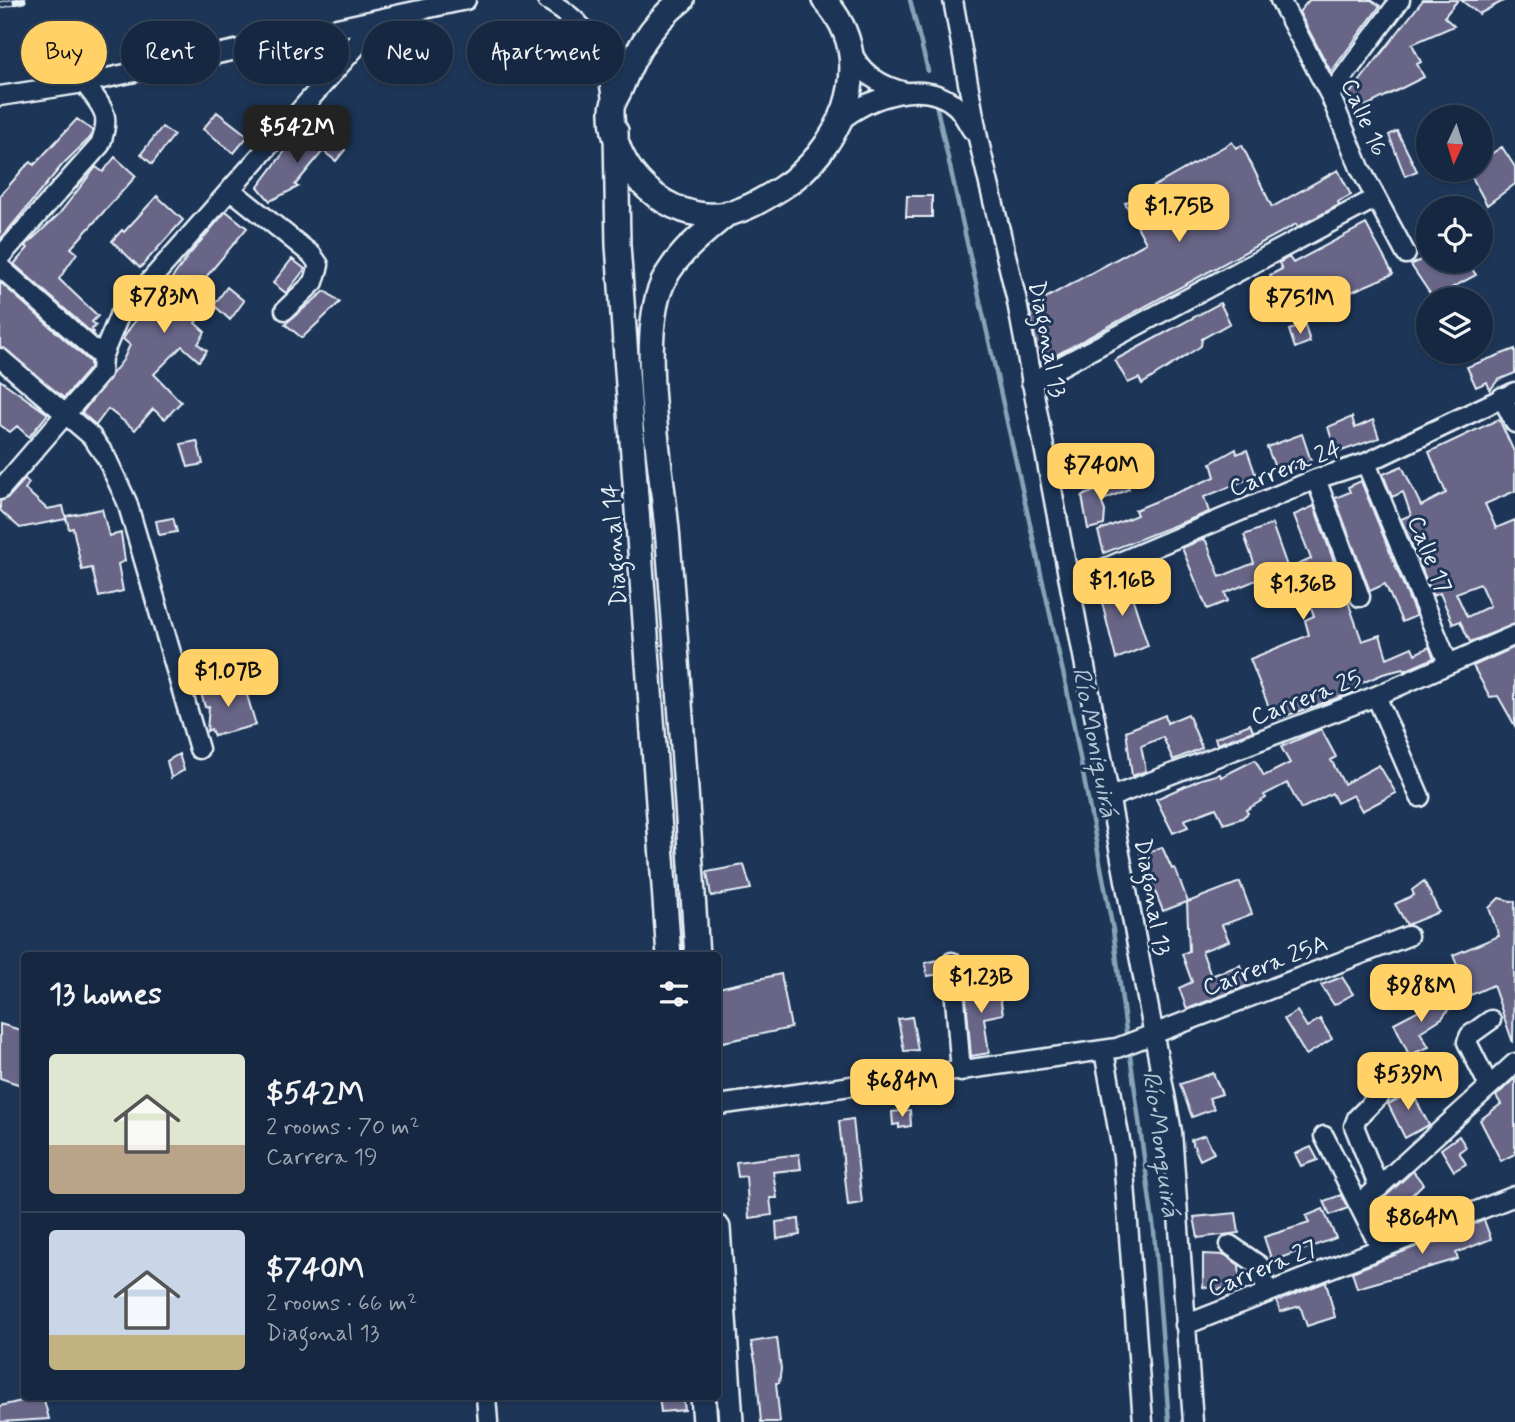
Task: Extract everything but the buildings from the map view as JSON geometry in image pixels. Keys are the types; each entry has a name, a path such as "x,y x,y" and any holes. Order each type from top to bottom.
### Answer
{"street":[{"path":"377,21 466,0"},
{"path":"547,0 572,16 592,36 608,71 614,120 632,172 646,189 664,202 695,213 728,214"},
{"path":"614,120 637,50 663,16 682,0"},
{"path":"824,0 848,39"},
{"path":"697,952 653,357 656,309 666,276 691,245 728,214 767,197 794,179 817,157 840,121 852,81 848,0"},
{"name":"Calle 16","path":"1280,0 1330,95 1376,198 1406,254"},
{"path":"1330,95 1401,0"},
{"name":"Diagonal 13","path":"958,3 978,138 1016,297 1111,797 1146,1038 1172,1132 1193,1422"},
{"path":"107,78 363,24"},
{"path":"0,490 101,373 102,357 119,316 355,48 363,27"},
{"name":"Diagonal 13","path":"848,39 855,59 873,78 896,90 925,93 947,100 964,116 978,138"},
{"path":"0,96 78,84"},
{"path":"0,257 100,145 108,125 104,109 85,84"},
{"name":"Diagonal 13","path":"840,121 871,102 913,93"},
{"name":"Diagonal 14","path":"614,120 618,245 669,952"},
{"path":"231,190 312,255 319,265 314,282 285,310"},
{"path":"1031,382 1376,198"},
{"path":"0,267 102,357"},
{"path":"0,358 91,436 106,457 127,502 199,749"},
{"path":"1508,395 1515,423"},
{"name":"Carrera 24","path":"1070,583 1316,479 1366,463 1508,395"},
{"name":"Calle 17","path":"1366,463 1448,663"},
{"path":"1316,479 1360,597"},
{"name":"Carrera 25","path":"1111,797 1376,696 1515,635"},
{"path":"1376,696 1420,797"},
{"name":"Carrera 25A","path":"721,1105 1111,1050 1408,936"},
{"path":"952,962 961,1072"},
{"path":"1489,1086 1467,1041 1470,1035 1491,1020"},
{"path":"1111,1050 1123,1157 1143,1422"},
{"path":"1360,1204 1515,1063"},
{"path":"1379,1188 1354,1126 1357,1118 1380,1095"},
{"path":"1324,1136 1380,1247"},
{"name":"Carrera 27","path":"1185,1325 1515,1196"},
{"path":"1230,1245 1260,1266 1267,1293"},
{"path":"721,1273 731,1422"},
{"path":"486,1400 488,1422"},
{"path":"704,1400 705,1422"}],"waterway":[{"name":"Río Monquirá","path":"910,0 928,71"},
{"name":"Río Moniquirá","path":"936,104 1067,690 1113,930 1127,1039"},
{"name":"Río Moniquirá","path":"1129,1047 1154,1231 1169,1422"}],"railway":[{"path":"0,5 23,0"}]}
